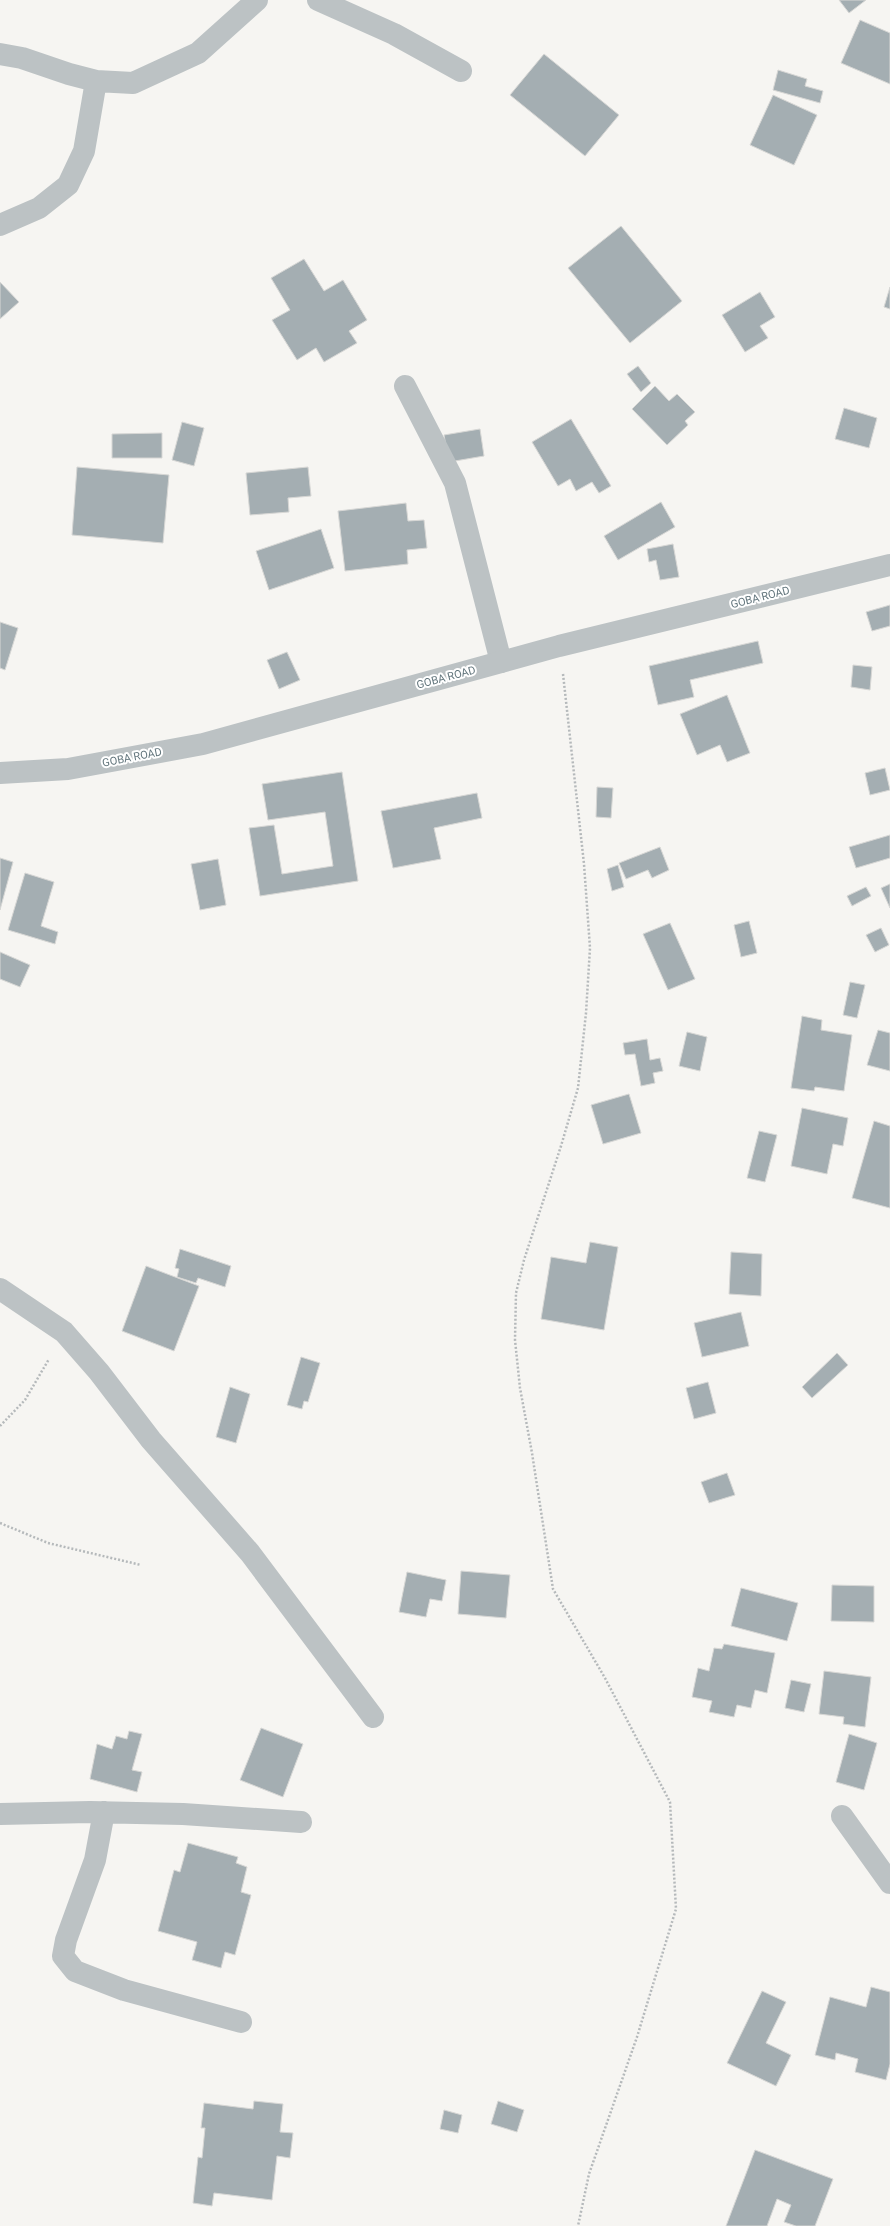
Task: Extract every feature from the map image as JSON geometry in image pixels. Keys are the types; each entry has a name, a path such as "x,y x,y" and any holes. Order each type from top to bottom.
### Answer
{"street":[{"path":"0,54 22,58 69,74 96,81 133,83 198,53 257,0"},
{"path":"318,0 394,34 461,71"},
{"path":"0,225 38,208 68,185 84,151 96,81"},
{"path":"406,386 455,483 501,662"},
{"name":"GOBA ROAD","path":"0,773 68,769 203,744 559,646 890,565"},
{"path":"0,1289 64,1332 99,1372 151,1440 250,1553 373,1717"},
{"path":"0,1814 104,1812 183,1814 301,1822"},
{"path":"104,1812 95,1860 66,1940 63,1956 75,1971 124,1990 241,2022"},
{"path":"842,1816 890,1883"}],"path":[{"path":"559,646 584,864 590,948 586,1013 578,1088 524,1260 516,1293 515,1340 520,1388 532,1452 553,1589 605,1678 670,1802 676,1909 637,2037 589,2174 578,2226"},
{"path":"0,1426 25,1400 64,1332"},
{"path":"0,1523 48,1543 141,1565"}],"building":[{"path":"839,0 866,0 849,13"},
{"path":"860,20 890,33 890,84 841,63"},
{"path":"544,54 619,115 585,156 510,95"},
{"path":"778,70 807,79 805,86 823,91 820,103 773,90"},
{"path":"773,95 817,115 794,165 750,145"},
{"path":"621,226 682,301 630,343 568,268"},
{"path":"304,259 324,291 343,280 367,320 349,331 357,343 324,362 316,348 297,360 272,320 290,310 271,278"},
{"path":"0,282 19,302 0,319"},
{"path":"890,287 890,309 884,307"},
{"path":"760,292 775,317 760,326 768,338 745,352 722,315"},
{"path":"638,366 651,383 641,392 627,374"},
{"path":"655,386 669,401 677,394 695,412 685,421 688,425 667,445 632,409"},
{"path":"844,408 877,418 869,448 835,439"},
{"path":"571,419 611,486 599,493 592,482 576,491 570,479 558,486 532,442"},
{"path":"182,422 204,428 194,466 172,460"},
{"path":"480,429 484,456 449,462 444,435"},
{"path":"162,433 162,458 112,458 112,434"},
{"path":"77,467 169,475 163,543 72,535"},
{"path":"308,467 311,496 288,498 289,512 250,515 246,473"},
{"path":"661,502 675,527 618,560 604,536"},
{"path":"406,503 408,521 424,520 427,548 407,550 408,564 345,571 338,511"},
{"path":"321,529 334,568 269,590 256,551"},
{"path":"673,544 679,577 660,580 656,560 649,562 647,549"},
{"path":"890,605 890,626 872,631 866,612"},
{"path":"0,622 18,628 5,670 0,668"},
{"path":"758,641 763,663 690,680 694,697 658,705 649,666"},
{"path":"287,652 300,680 279,689 267,660"},
{"path":"853,665 872,667 870,690 851,687"},
{"path":"727,695 750,753 727,762 720,745 697,755 680,714"},
{"path":"885,768 890,790 870,795 865,773"},
{"path":"342,772 358,881 260,896 249,828 274,825 282,874 333,866 325,812 268,820 262,784"},
{"path":"597,787 613,788 611,818 596,817"},
{"path":"477,793 482,818 434,828 441,859 393,868 381,811"},
{"path":"890,835 890,858 856,868 849,847"},
{"path":"660,847 669,870 652,878 648,870 626,879 619,863"},
{"path":"0,858 13,862 0,910"},
{"path":"218,859 226,905 200,910 191,864"},
{"path":"618,865 624,887 612,891 607,869"},
{"path":"25,873 54,882 41,926 58,932 55,944 8,930"},
{"path":"890,884 890,908 881,888"},
{"path":"866,887 871,896 852,906 847,896"},
{"path":"749,921 757,953 741,957 734,925"},
{"path":"670,923 695,979 668,990 643,934"},
{"path":"881,928 889,945 875,952 866,935"},
{"path":"0,952 30,965 20,987 0,979"},
{"path":"850,982 865,985 857,1018 843,1015"},
{"path":"802,1016 822,1020 821,1030 852,1035 844,1091 815,1087 814,1091 791,1088"},
{"path":"878,1030 890,1033 890,1071 867,1065"},
{"path":"687,1032 707,1037 700,1071 679,1066"},
{"path":"647,1039 650,1060 660,1058 663,1071 653,1073 655,1083 641,1086 635,1054 625,1055 623,1043"},
{"path":"629,1094 641,1133 603,1144 591,1105"},
{"path":"802,1108 848,1118 843,1146 833,1144 827,1174 791,1166"},
{"path":"874,1121 890,1126 890,1208 852,1198"},
{"path":"759,1131 777,1135 765,1182 747,1178"},
{"path":"590,1242 618,1247 604,1330 541,1319 551,1257 586,1263"},
{"path":"180,1249 231,1266 225,1287 198,1278 196,1283 177,1277 179,1269 175,1268"},
{"path":"731,1252 762,1254 761,1296 729,1294"},
{"path":"146,1266 199,1286 174,1351 122,1331"},
{"path":"741,1312 749,1346 702,1357 694,1323"},
{"path":"837,1353 848,1365 812,1398 802,1387"},
{"path":"301,1357 320,1363 308,1402 304,1401 302,1409 287,1405"},
{"path":"708,1382 716,1413 694,1419 686,1388"},
{"path":"230,1387 250,1394 236,1443 216,1437"},
{"path":"727,1473 735,1495 709,1503 701,1482"},
{"path":"461,1571 510,1575 506,1618 458,1614"},
{"path":"407,1572 446,1580 442,1601 430,1599 426,1617 399,1612"},
{"path":"832,1585 874,1586 874,1622 831,1621"},
{"path":"741,1588 798,1603 787,1641 731,1626"},
{"path":"724,1644 775,1653 767,1693 755,1690 751,1708 737,1705 734,1717 709,1712 712,1701 692,1697 698,1668 709,1671 714,1648 722,1649"},
{"path":"824,1671 871,1677 865,1727 843,1724 844,1717 819,1714"},
{"path":"791,1680 811,1684 804,1712 785,1708"},
{"path":"261,1728 303,1744 283,1797 240,1780"},
{"path":"129,1731 142,1734 132,1770 142,1772 137,1792 90,1779 97,1744 112,1749 116,1736 127,1739"},
{"path":"849,1734 877,1743 864,1790 836,1782"},
{"path":"188,1843 238,1857 236,1863 247,1867 241,1892 251,1895 235,1955 225,1952 221,1968 192,1960 197,1942 158,1931 174,1870 180,1872"},
{"path":"871,1987 890,1992 890,2064 886,2080 855,2072 858,2059 836,2053 835,2060 815,2055 830,1997 866,2007"},
{"path":"762,1991 786,2002 766,2043 791,2055 776,2086 727,2063"},
{"path":"254,2101 283,2104 280,2132 293,2133 290,2158 277,2156 272,2200 214,2193 212,2206 193,2203 198,2157 202,2158 205,2128 201,2128 204,2103 253,2109"},
{"path":"498,2101 524,2110 517,2132 491,2124"},
{"path":"444,2110 462,2115 458,2133 440,2129"},
{"path":"755,2150 833,2179 815,2226 796,2226 784,2222 791,2205 777,2199 767,2226 726,2226"}]}
